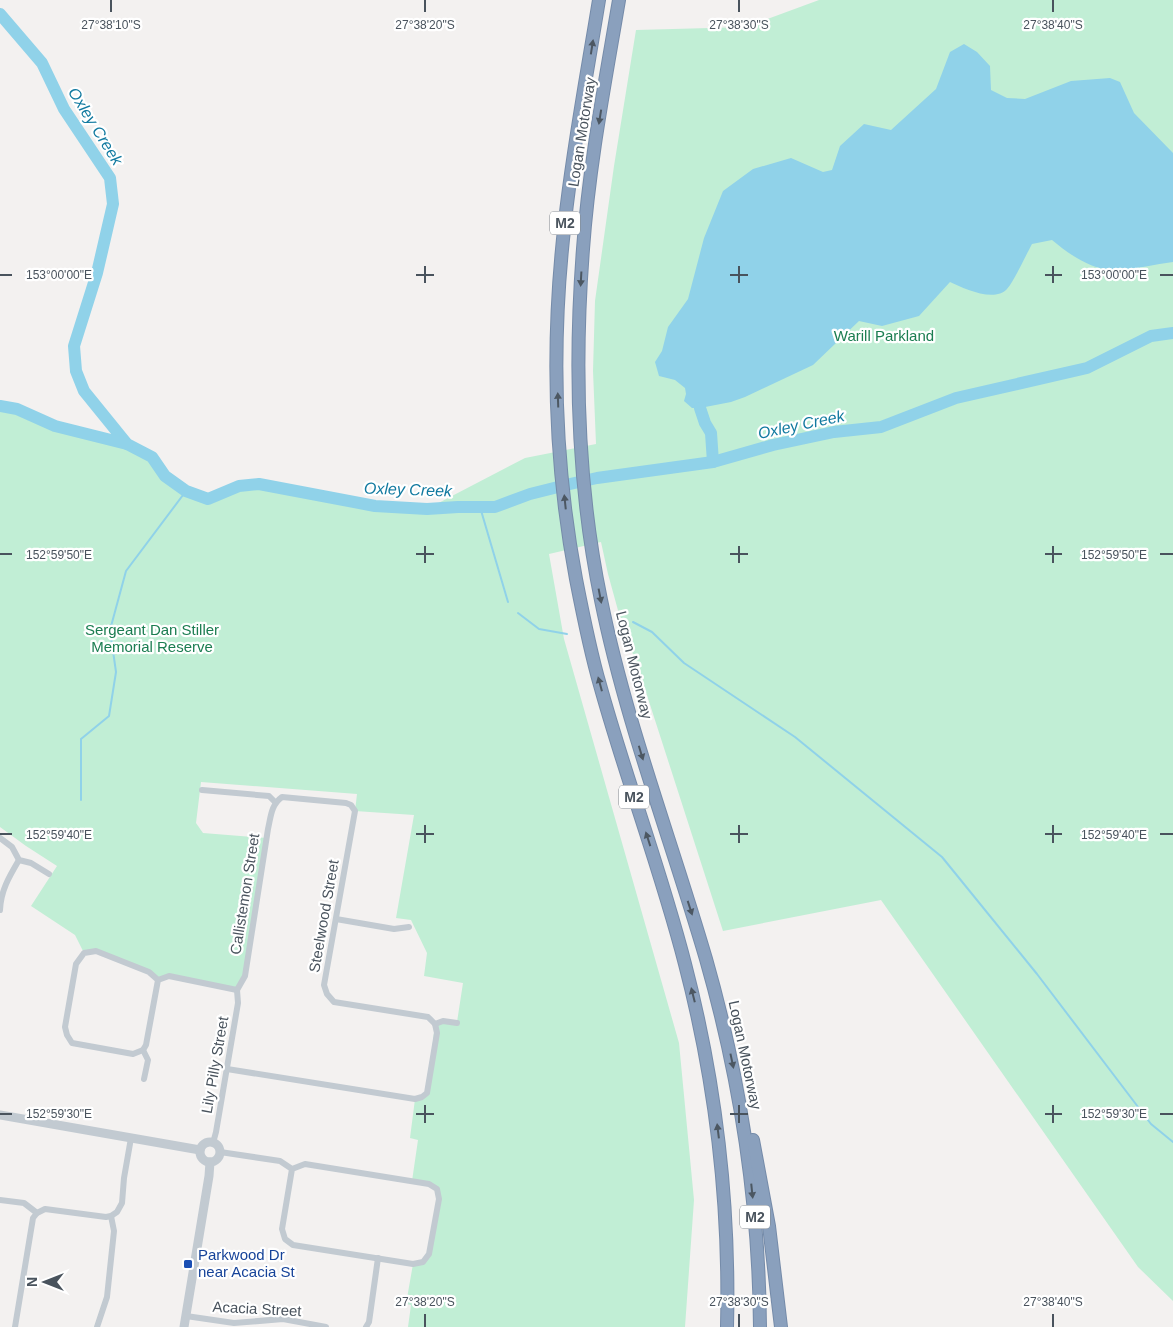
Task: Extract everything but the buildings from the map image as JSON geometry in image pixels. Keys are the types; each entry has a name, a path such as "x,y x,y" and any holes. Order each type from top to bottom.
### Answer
{"highway":[{"name":"Logan Motorway","path":"599,0 570,182 562,255 557,356 560,448 571,550 583,613 600,684 672,917 696,1004 704,1042 722,1160 726,1232 727,1327"},
{"name":"Logan Motorway","path":"619,0 591,176 583,247 577,351 580,446 592,548 611,650 641,756 705,957 727,1039 741,1108 756,1226 760,1327"},
{"path":"741,1108 750,1122 763,1187 781,1327"},
{"path":"719,1327 721,1251 726,1232"}],"street":[{"path":"202,790 269,796 276,802"},
{"name":"Steelwood Street","path":"276,802 282,797 346,803 351,805 355,811 324,985 330,998 334,1002 428,1017 435,1024 443,1021 457,1022"},
{"name":"Callistemon Street","path":"237,990 245,976 268,829 272,807 276,802"},
{"path":"0,838 12,847 19,860 31,863 49,874"},
{"path":"0,910 1,896 6,880 19,860"},
{"path":"336,919 394,929 409,927"},
{"path":"96,951 149,972 158,980 146,1044 143,1050 133,1054 72,1043 65,1027 76,964 84,953 96,951"},
{"path":"158,980 169,976 237,990"},
{"name":"Lily Pilly Street","path":"213,1143 238,1003 237,990"},
{"path":"227,1069 415,1099 422,1098 427,1092 437,1033 435,1024"},
{"path":"143,1050 148,1060 144,1079"},
{"path":"0,1115 200,1150"},
{"path":"15,1327 33,1218 37,1213 45,1209 90,1213 102,1216 111,1216 117,1212 122,1203 131,1138"},
{"path":"200,1150 205,1144 213,1143 218,1146 220,1152 217,1159 210,1162"},
{"path":"200,1150 202,1157 210,1162"},
{"path":"220,1152 280,1161 292,1169"},
{"path":"184,1327 210,1162"},
{"path":"305,1164 429,1184 437,1189 439,1199 429,1254 423,1262 413,1264 294,1244 285,1239 282,1229 292,1169 305,1164"},
{"path":"0,1200 24,1203 37,1213"},
{"path":"97,1327 106,1297 114,1231 111,1216"},
{"path":"366,1327 369,1322 378,1258"},
{"name":"Acacia Street","path":"186,1316 234,1323 283,1319 326,1327"}],"green space":[{"path":"819,0 1173,0 1173,1301 1138,1267 881,900 723,931 619,614 601,542 549,554 564,639 679,1043 694,1200 685,1327 408,1327 411,1305 406,1304 413,1264 423,1262 429,1254 439,1199 437,1189 412,1181 418,1140 410,1138 415,1099 427,1092 435,1024 457,1022 463,983 424,976 427,953 411,920 396,918 414,815 355,811 357,794 201,782 196,823 203,833 267,838 245,976 237,990 169,976 158,980 149,972 96,951 84,953 75,935 31,906 57,866 0,827 0,406 17,409 55,426 127,444 152,457 165,476 186,491 208,499 224,494 239,486 259,484 375,506 427,509 525,458 596,444 593,371 595,301 636,30 746,27"}],"water":[{"path":"964,44 977,52 990,66 991,90 1007,98 1025,99 1071,81 1110,78 1120,82 1134,113 1173,153 1173,262 1132,269 1110,270 1083,261 1052,240 1032,244 1010,285 1001,293 987,295 950,282 919,316 882,326 859,321 813,365 731,402 692,408 684,401 685,388 675,380 659,376 655,362 662,351 668,327 688,299 704,238 723,191 753,169 791,158 823,172 832,170 840,146 864,124 891,130 936,89 950,52"}],"waterway":[{"name":"Oxley Creek","path":"0,14 42,63 64,109 110,178 113,204 97,273 74,346 76,371 84,391 127,444 152,457 165,476 186,491 208,499 239,486 259,484 375,506 427,509 495,507 530,494 597,478 713,462 773,445 834,432 881,427 956,398 1087,368 1151,336 1173,333"},
{"path":"0,406 17,409 55,426 127,444"},
{"path":"700,408 711,433 713,462"},
{"path":"81,800 81,739 109,716 116,672 110,630 126,571 186,491"},
{"path":"480,507 508,602"},
{"path":"518,613 539,629 567,634"},
{"path":"633,622 652,632 684,663 795,737 942,857 1037,974 1151,1124 1173,1142"}],"place":[{"name":"Parkwood Dr near Acacia St","path":"188,1264"}],"park label":[{"name":"Warill Parkland","path":"884,336"},
{"name":"Sergeant Dan Stiller Memorial Reserve","path":"152,638"}]}
